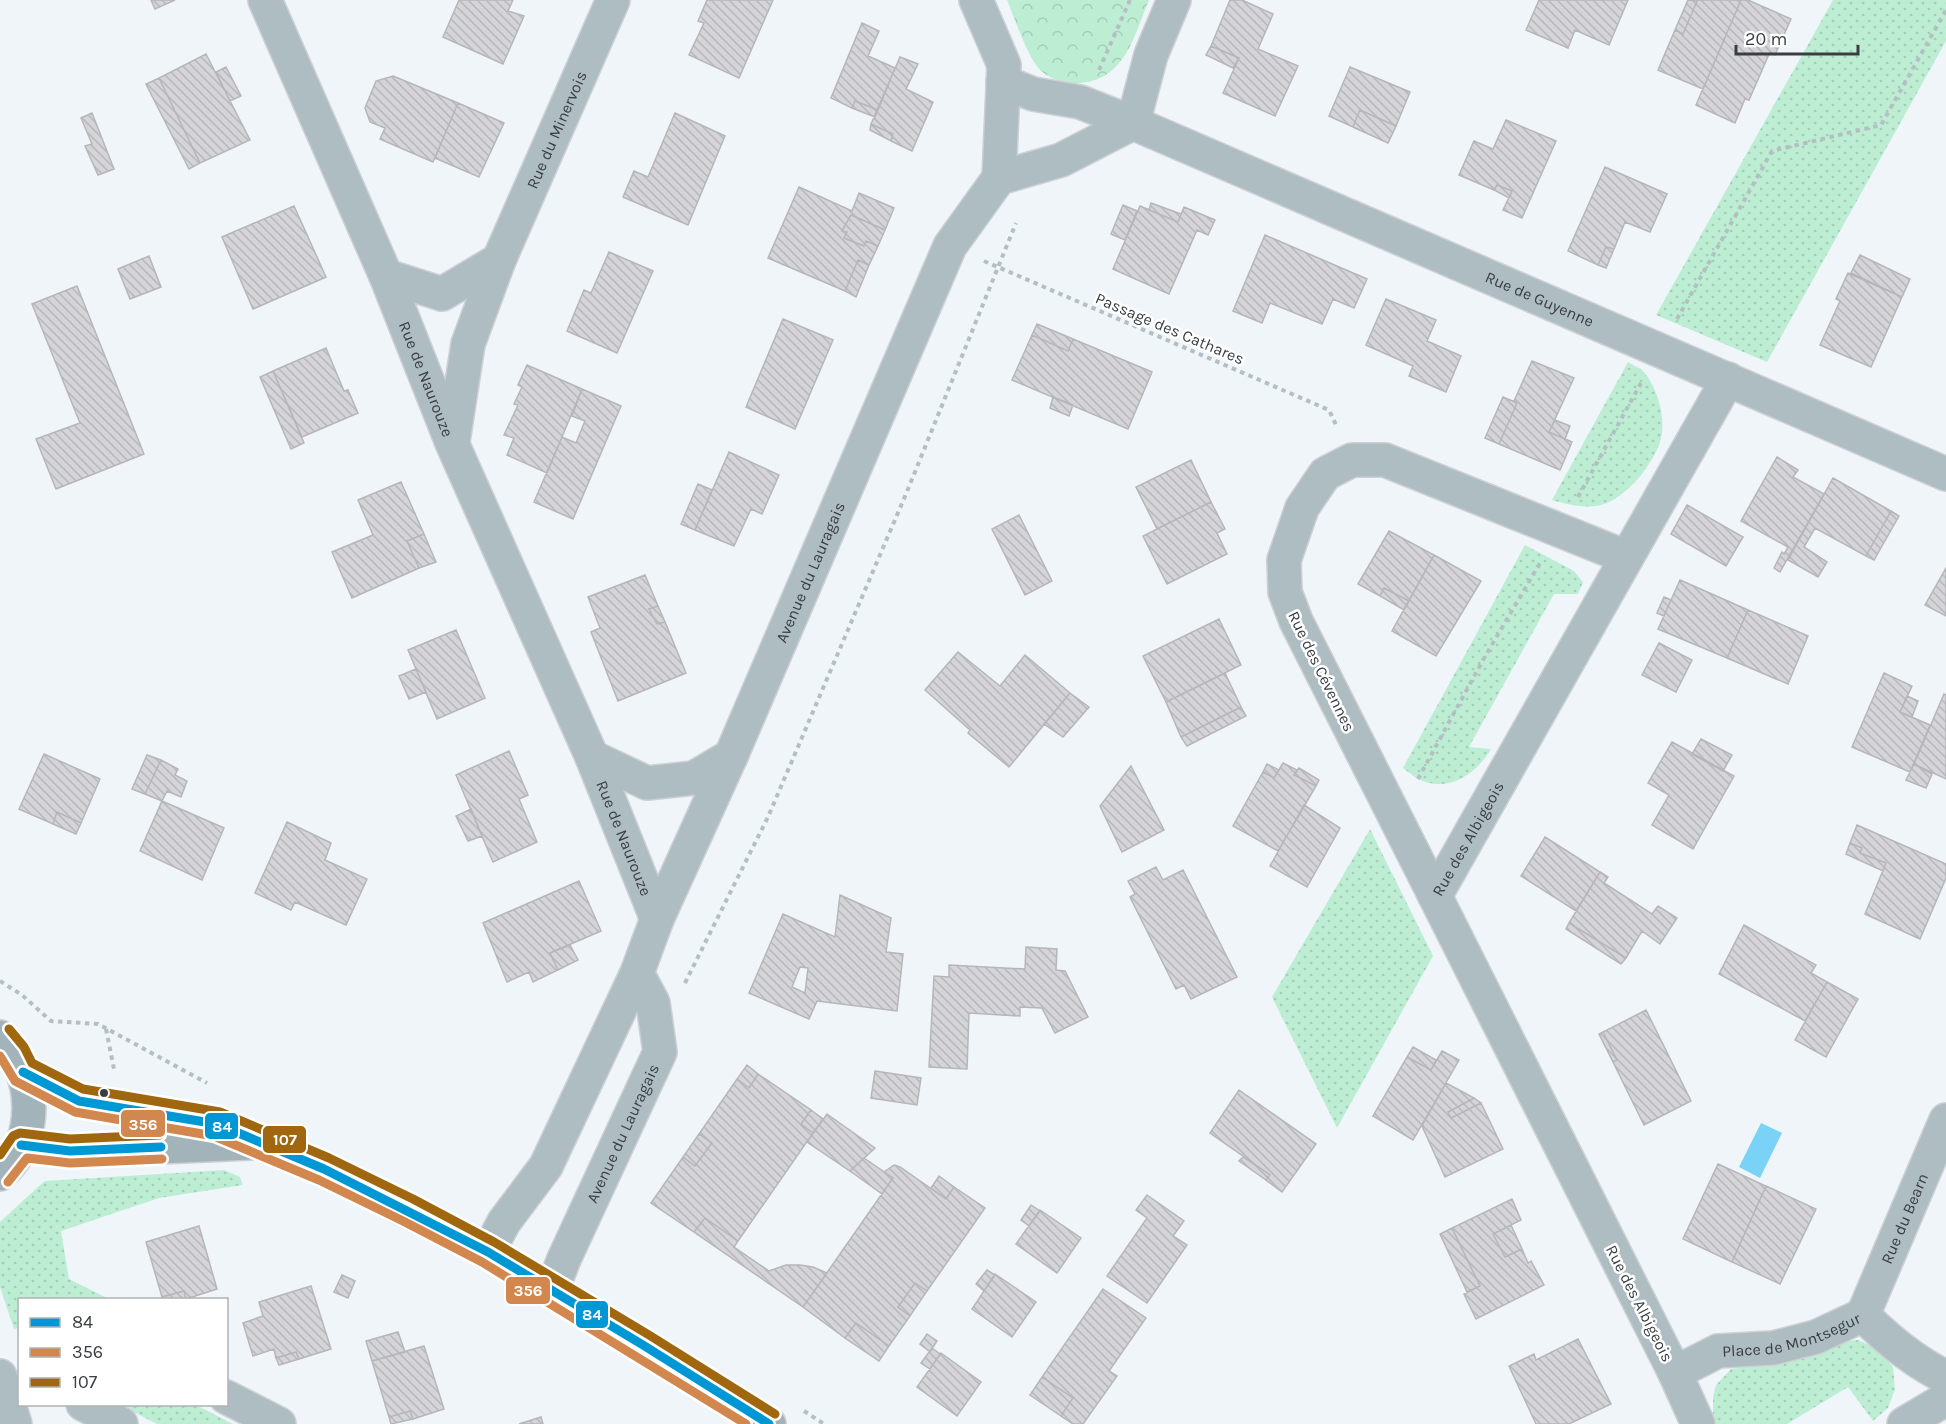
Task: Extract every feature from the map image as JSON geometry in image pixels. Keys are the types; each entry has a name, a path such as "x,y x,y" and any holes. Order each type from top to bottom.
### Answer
{"main road":[{"path":"0,1036 14,1054 23,1072 30,1096 28,1121 21,1145 0,1174"},
{"path":"23,1072 79,1101 217,1124 324,1169 488,1252 769,1424"},
{"path":"21,1145 70,1151 259,1143"}],"street":[{"name":"Rue de Naurouze","path":"265,0 386,276 452,443 592,758 657,919"},
{"name":"Rue du Minervois","path":"452,443 468,344 499,260 613,0"},
{"path":"976,0 1004,65 999,178 1061,160 1133,123 1151,55 1174,0"},
{"name":"Rue de Guyenne","path":"1003,82 1033,94 1080,102 1133,123 1946,474"},
{"name":"Avenue du Lauragais","path":"488,1252 504,1222 546,1166 637,973 657,919 731,756 950,246 999,178"},
{"path":"386,276 442,294 499,260"},
{"name":"Rue des Albigeois","path":"1675,1373 1435,896 1728,379"},
{"name":"Rue des Cévennes","path":"1435,896 1296,621 1285,592 1284,560 1302,508 1325,474 1352,460 1385,460 1626,557"},
{"name":"Rue de Naurouze","path":"592,758 647,783 694,778 731,756"},
{"name":"Avenue du Lauragais","path":"552,1290 564,1259 660,1052 653,1003 637,973"},
{"name":"Rue du Bearn","path":"1863,1315 1946,1120"},
{"name":"Place de Montsegur","path":"1675,1373 1718,1351 1773,1348 1806,1340 1863,1315 1888,1340 1946,1377"},
{"path":"1675,1373 1698,1424"},
{"path":"228,1398 279,1424"},
{"path":"1904,1424 1946,1400"},
{"path":"87,1406 121,1424"}],"path":[{"path":"1093,72 1100,69 1130,0"},
{"path":"1388,803 1415,786 1483,660 1560,530 1772,151 1881,125 1946,10"},
{"path":"682,988 773,806 906,494 1018,218"},
{"name":"Passage des Cathares","path":"950,246 1329,410 1352,460"}],"green space":[{"path":"1007,0 1149,0 1126,54 1118,65 1108,74 1095,80 1075,83 1049,77 1036,65"},
{"path":"1833,0 1946,0 1946,41 1767,362 1656,315"},
{"path":"1628,362 1644,372 1660,405 1662,433 1657,451 1632,486 1607,503 1587,506 1552,500"},
{"path":"1525,545 1574,571 1583,582 1578,594 1554,594 1469,747 1491,749 1479,765 1463,778 1453,782 1433,784 1420,780 1403,768"},
{"path":"1370,829 1433,956 1337,1128 1272,997"},
{"path":"224,1170 240,1177 243,1185 159,1198 61,1231 69,1279 107,1298 18,1298 18,1328 14,1329 0,1287 0,1222 45,1181"},
{"path":"1858,1340 1878,1349 1893,1367 1895,1389 1888,1408 1873,1421 1848,1387 1787,1424 1716,1424 1713,1417 1713,1397 1716,1385 1731,1369 1794,1361 1816,1354 1838,1342"},
{"path":"122,1406 198,1406 233,1424 157,1424"}],"water":[{"path":"1761,1123 1782,1133 1760,1178 1739,1167"}],"building":[{"path":"151,0 175,0 155,9"},
{"path":"459,0 513,0 508,11 524,16 503,64 443,37"},
{"path":"707,0 773,0 739,78 689,55 704,23 698,21"},
{"path":"1230,0 1242,0 1273,14 1258,49 1298,66 1275,116 1223,93 1239,58 1211,46"},
{"path":"1539,0 1628,0 1609,45 1575,30 1568,48 1526,30"},
{"path":"1688,0 1697,1 1683,34 1675,30"},
{"path":"1694,0 1741,0 1703,89 1658,70 1675,30 1683,34 1697,1"},
{"path":"1741,0 1748,0 1791,19 1775,55 1770,52 1749,100 1745,99 1735,123 1696,105"},
{"path":"862,23 879,31 868,56 895,68 878,110 855,101 852,108 831,98"},
{"path":"1211,46 1239,58 1233,68 1206,55"},
{"path":"206,54 250,140 200,163 159,78"},
{"path":"900,57 918,64 906,89 933,102 912,151 891,141 893,134 871,124"},
{"path":"226,67 241,96 230,101 216,72"},
{"path":"1350,67 1410,92 1396,126 1360,110 1353,127 1329,116"},
{"path":"393,76 458,103 433,162 380,139 385,128 370,122 365,108 376,81"},
{"path":"159,78 200,163 189,169 146,84"},
{"path":"855,101 878,110 875,117 852,108"},
{"path":"458,103 504,123 479,177 435,158"},
{"path":"1360,110 1396,126 1388,143 1353,127"},
{"path":"92,113 114,169 98,175 85,146 92,144 81,118"},
{"path":"675,113 725,136 688,225 623,197 634,171 648,177"},
{"path":"1506,120 1556,141 1522,218 1503,210 1512,191 1497,185 1494,190 1459,175 1474,141 1493,149"},
{"path":"871,124 893,134 891,141 870,130"},
{"path":"1605,167 1667,194 1650,232 1625,222 1614,249 1606,247 1598,265 1568,251"},
{"path":"1497,185 1512,191 1509,198 1494,190"},
{"path":"799,187 852,211 859,193 894,208 885,230 851,215 842,231 847,232 844,238 864,246 866,241 878,246 869,265 858,260 845,291 768,258"},
{"path":"1151,203 1181,214 1178,222 1149,210"},
{"path":"1123,205 1137,211 1125,240 1111,234"},
{"path":"294,206 326,277 253,309 222,237"},
{"path":"1140,206 1178,222 1184,207 1215,220 1208,235 1197,230 1169,294 1113,269"},
{"path":"851,215 885,230 878,246 866,241 864,246 844,238 847,232 842,231"},
{"path":"1265,235 1367,279 1354,308 1333,299 1322,324 1270,303 1262,323 1233,311"},
{"path":"1606,247 1614,249 1606,268 1598,265"},
{"path":"609,252 653,271 617,353 567,331 584,290 591,293"},
{"path":"1860,255 1910,279 1902,297 1851,273"},
{"path":"149,256 161,287 130,299 118,269"},
{"path":"858,260 869,265 856,297 845,291"},
{"path":"1848,273 1902,297 1871,367 1820,345 1840,301 1836,299"},
{"path":"77,286 144,454 56,489 36,439 80,423 32,304"},
{"path":"1386,299 1436,320 1427,341 1461,356 1446,392 1409,376 1413,366 1366,345"},
{"path":"783,319 833,340 795,429 746,407"},
{"path":"1037,324 1073,339 1068,351 1032,335"},
{"path":"1032,335 1068,351 1073,339 1152,372 1128,429 1012,380"},
{"path":"326,348 344,391 348,390 358,413 302,437 273,371"},
{"path":"1532,361 1574,378 1549,432 1572,442 1560,470 1499,444 1517,403 1514,401"},
{"path":"527,365 582,389 547,473 507,455 514,438 504,435 518,405 514,404 522,387 518,385"},
{"path":"273,371 304,443 291,449 260,377"},
{"path":"582,389 621,406 573,519 534,502 562,437 576,443 585,421 572,416"},
{"path":"1053,397 1073,405 1069,416 1050,408"},
{"path":"1503,397 1517,403 1499,444 1485,438"},
{"path":"1555,420 1570,426 1565,439 1549,432"},
{"path":"729,452 779,475 762,514 751,509 734,546 695,530"},
{"path":"1777,457 1798,470 1793,477 1824,494 1780,572 1774,568 1782,552 1784,554 1788,547 1741,521"},
{"path":"1191,460 1211,502 1157,529 1136,487"},
{"path":"1833,478 1891,511 1866,556 1815,528 1804,547 1827,562 1818,577 1788,560"},
{"path":"401,482 424,534 407,541 419,568 352,598 332,552 373,535 358,500"},
{"path":"698,484 712,490 695,530 681,524"},
{"path":"1211,502 1225,529 1217,533 1227,554 1167,584 1143,536"},
{"path":"1687,505 1743,537 1726,566 1671,534"},
{"path":"1891,511 1899,516 1874,560 1866,556"},
{"path":"1019,515 1052,581 1025,595 992,529"},
{"path":"1389,531 1434,555 1409,601 1384,588 1380,596 1358,584"},
{"path":"424,534 436,562 419,568 407,541"},
{"path":"1434,555 1481,581 1436,656 1392,631"},
{"path":"1946,568 1946,616 1925,605"},
{"path":"645,575 658,606 649,609 657,624 665,622 686,673 618,701 591,632 600,628 588,597"},
{"path":"1680,580 1748,610 1727,658 1658,629"},
{"path":"1384,588 1409,601 1404,610 1380,596"},
{"path":"1664,597 1671,600 1664,616 1657,613"},
{"path":"658,606 665,622 657,624 649,609"},
{"path":"1748,610 1808,636 1788,684 1727,658"},
{"path":"1219,619 1241,665 1166,702 1143,656"},
{"path":"456,630 485,698 437,719 408,650"},
{"path":"1659,643 1692,660 1676,692 1642,675"},
{"path":"958,652 1000,686 1025,655 1070,693 1009,767 968,733 970,730 925,690"},
{"path":"416,669 426,692 409,699 399,676"},
{"path":"1225,673 1241,707 1181,737 1166,702"},
{"path":"1884,673 1912,686 1900,712 1930,725 1910,772 1852,747"},
{"path":"1070,693 1089,707 1063,737 1044,724"},
{"path":"1944,694 1946,695 1946,779 1914,764"},
{"path":"1907,696 1918,701 1912,717 1900,712"},
{"path":"1241,707 1246,716 1187,746 1181,737"},
{"path":"1701,739 1732,755 1723,771 1692,754"},
{"path":"1672,742 1734,776 1693,849 1652,825 1669,795 1648,783"},
{"path":"509,751 528,795 519,799 537,842 493,862 456,775"},
{"path":"44,754 100,779 81,823 57,812 53,824 19,809"},
{"path":"147,755 161,760 145,794 132,789"},
{"path":"161,760 178,769 175,775 187,781 181,797 167,791 162,801 145,794"},
{"path":"1283,763 1297,770 1294,775 1316,786 1278,851 1233,826 1263,772 1274,778"},
{"path":"1267,764 1279,770 1274,778 1263,772"},
{"path":"1914,764 1932,774 1926,788 1906,780"},
{"path":"1131,766 1164,830 1122,852 1100,806"},
{"path":"1299,768 1319,780 1316,786 1294,775"},
{"path":"162,801 224,828 202,880 140,851"},
{"path":"1304,805 1340,828 1307,887 1270,866"},
{"path":"471,809 482,836 468,841 456,816"},
{"path":"57,812 81,823 76,834 53,824"},
{"path":"287,822 331,843 325,860 367,879 346,925 295,902 291,910 255,893"},
{"path":"1857,825 1946,864 1946,878 1920,939 1865,914 1886,863 1860,853 1862,848 1850,843"},
{"path":"1545,837 1600,872 1576,911 1521,876"},
{"path":"1850,843 1862,848 1860,853 1886,863 1883,871 1846,854"},
{"path":"1156,867 1163,880 1183,870 1237,977 1191,999 1184,985 1176,989 1130,897 1135,894 1128,881"},
{"path":"1600,872 1608,877 1604,883 1652,914 1658,906 1677,918 1660,944 1642,931 1626,958 1569,923"},
{"path":"579,881 601,931 550,953 558,970 533,982 529,972 507,982 483,923"},
{"path":"840,895 891,918 886,952 903,954 897,1011 817,1001 809,1019 749,993 783,914 835,937","holes":["800,967 808,968 805,993 792,987"]},
{"path":"1569,923 1626,958 1621,964 1566,929"},
{"path":"1744,925 1816,965 1811,973 1827,982 1805,1021 1719,974"},
{"path":"570,945 578,960 558,970 550,953"},
{"path":"1026,947 1057,949 1056,970 1065,971 1088,1017 1055,1033 1042,1008 1020,1007 1020,1016 969,1013 967,1069 929,1067 934,976 949,977 949,965 1025,969"},
{"path":"1827,982 1858,999 1826,1057 1795,1040"},
{"path":"1646,1010 1691,1101 1644,1125 1613,1062 1617,1060 1603,1032"},
{"path":"1603,1032 1617,1060 1613,1062 1599,1034"},
{"path":"1413,1047 1436,1060 1431,1070 1407,1057"},
{"path":"1442,1051 1459,1060 1413,1140 1373,1116 1407,1057 1431,1070"},
{"path":"747,1065 758,1074 749,1088 737,1079"},
{"path":"875,1071 921,1078 917,1105 871,1098"},
{"path":"758,1074 811,1110 801,1124 813,1133 738,1241 705,1218 694,1232 651,1203 683,1157 695,1166 712,1143 699,1134 737,1079 749,1088"},
{"path":"1446,1083 1474,1098 1448,1112 1451,1118 1481,1103 1503,1149 1445,1177 1422,1126"},
{"path":"1239,1090 1316,1144 1282,1192 1266,1180 1270,1175 1210,1133"},
{"path":"1474,1098 1481,1103 1451,1118 1448,1112"},
{"path":"811,1110 823,1119 813,1133 801,1124"},
{"path":"827,1114 875,1148 850,1171 807,1142"},
{"path":"699,1134 712,1143 695,1166 683,1157"},
{"path":"1243,1157 1270,1175 1266,1180 1239,1161"},
{"path":"864,1158 893,1178 882,1194 850,1171"},
{"path":"1718,1164 1766,1186 1732,1262 1683,1239"},
{"path":"894,1165 946,1199 954,1187 985,1208 927,1291 915,1283 898,1307 910,1316 889,1346 856,1323 845,1338 803,1307 893,1178 884,1172"},
{"path":"939,1176 954,1187 946,1199 931,1188"},
{"path":"1766,1186 1816,1209 1780,1284 1732,1262"},
{"path":"1147,1195 1184,1221 1173,1236 1187,1245 1147,1303 1107,1276 1147,1218 1136,1210"},
{"path":"1512,1199 1521,1220 1493,1234 1505,1257 1522,1249 1528,1263 1531,1261 1544,1285 1476,1319 1464,1294 1480,1286 1452,1228"},
{"path":"1031,1205 1040,1211 1029,1226 1021,1220"},
{"path":"1040,1210 1081,1238 1057,1273 1016,1244"},
{"path":"705,1218 738,1241 734,1247 769,1271 786,1265 800,1265 827,1273 803,1307 694,1232"},
{"path":"1511,1225 1522,1249 1505,1257 1493,1234"},
{"path":"199,1226 217,1289 189,1298 186,1298 184,1291 162,1297 146,1242"},
{"path":"1452,1228 1480,1286 1467,1292 1440,1234"},
{"path":"987,1270 995,1275 984,1291 976,1284"},
{"path":"995,1274 1036,1302 1012,1337 972,1309"},
{"path":"342,1275 355,1281 348,1298 334,1292"},
{"path":"915,1283 927,1291 910,1316 898,1307"},
{"path":"311,1286 331,1349 299,1359 296,1352 276,1358 274,1349 253,1356 243,1323 263,1316 259,1302"},
{"path":"1103,1289 1146,1318 1109,1371 1117,1376 1083,1424 1073,1424 1061,1416 1073,1398 1042,1377"},
{"path":"184,1291 186,1298 162,1298"},
{"path":"856,1323 889,1346 879,1361 845,1338"},
{"path":"398,1332 405,1352 372,1361 366,1341"},
{"path":"927,1334 937,1341 930,1352 920,1344"},
{"path":"1578,1339 1611,1404 1569,1424 1536,1424 1509,1366 1534,1354 1536,1360"},
{"path":"424,1346 444,1409 413,1419 410,1411 389,1417 372,1361"},
{"path":"932,1348 940,1354 930,1369 921,1363"},
{"path":"296,1352 299,1359 279,1365 276,1358"},
{"path":"941,1353 981,1382 957,1416 917,1387"},
{"path":"1042,1377 1073,1398 1061,1416 1030,1395"},
{"path":"410,1411 413,1419 391,1424 389,1417"},
{"path":"541,1417 543,1424 519,1424"}],"transit line":[{"name":"107","path":"9,1029 24,1047 32,1063 83,1089 220,1112 329,1158 413,1199 494,1242 775,1414"},
{"name":"356","path":"0,1056 15,1081 75,1112 214,1136 319,1180 403,1221 482,1262 746,1424"},
{"name":"84","path":"23,1072 79,1101 217,1124 324,1169 488,1252 769,1424"},
{"name":"107","path":"0,1155 13,1136 20,1133 70,1139 160,1135"},
{"name":"84","path":"21,1145 70,1151 161,1147"},
{"name":"356","path":"8,1182 27,1158 70,1163 162,1159"}]}
